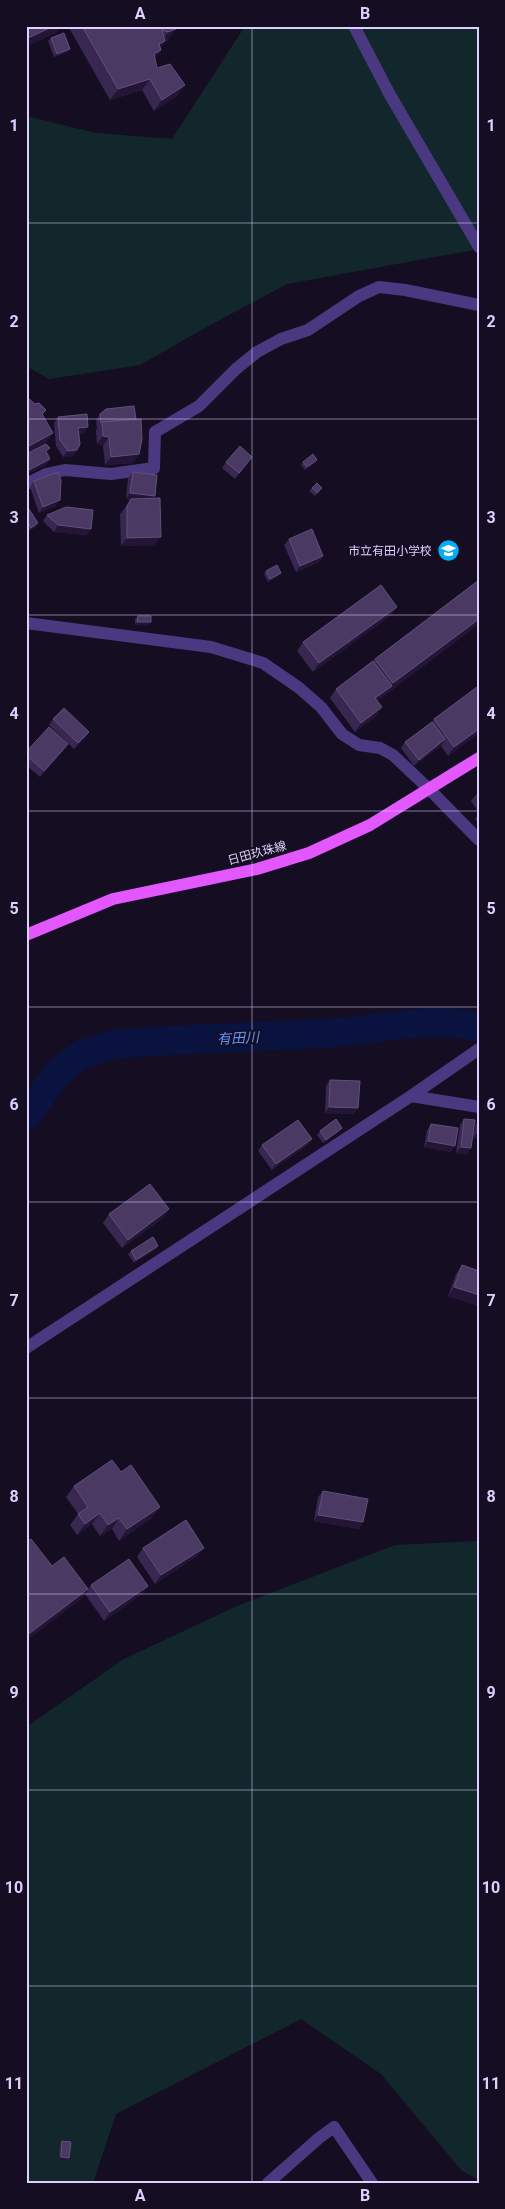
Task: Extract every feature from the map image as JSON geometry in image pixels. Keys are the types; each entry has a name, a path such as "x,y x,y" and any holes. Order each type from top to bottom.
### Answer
{"main road":[{"name":"日田玖珠線","path":"26,935 113,899 257,870 309,853 370,825 430,790 479,758"}],"street":[{"path":"354,26 390,95 479,247"},
{"path":"26,484 46,474 65,470 111,474 154,468 155,432 199,406 236,368 257,352 281,339 308,330 359,296 379,287 406,290 479,305"},
{"path":"26,623 211,647 263,663 310,697 321,707 342,734 359,745 380,748 393,755 479,840"},
{"path":"26,1348 411,1096 479,1049"},
{"path":"411,1096 479,1107"},
{"path":"268,2183 334,2127 372,2183"}],"green space":[{"path":"245,26 479,26 479,249 287,284 140,365 49,379 26,366 26,116 96,133 172,139"},
{"path":"479,1541 479,2180 462,2171 381,2074 301,2019 116,2114 93,2183 26,2183 26,1727 124,1659 237,1606 395,1545"}],"building":[{"path":"26,26 54,26 26,39"},
{"path":"82,26 177,26 176,29 168,32 162,30 165,41 159,44 161,50 154,54 157,68 170,64 185,85 162,100 150,79 118,89"},
{"path":"64,33 70,49 57,54 51,38"},
{"path":"28,398 35,404 39,403 46,410 42,414 53,433 29,446 26,441 26,399"},
{"path":"134,406 136,419 101,423 100,414 106,409"},
{"path":"87,414 88,427 78,428 80,444 77,450 68,451 60,440 58,417"},
{"path":"141,419 142,439 139,454 111,457 109,437 103,436 102,422"},
{"path":"46,444 50,448 46,451 50,459 27,471 26,454"},
{"path":"240,446 252,457 239,473 226,462"},
{"path":"313,454 317,460 307,467 303,462"},
{"path":"58,472 61,480 60,500 43,507 34,481"},
{"path":"133,472 157,475 155,496 130,493"},
{"path":"317,483 322,488 317,493 312,488"},
{"path":"160,498 161,537 127,538 127,506 131,499"},
{"path":"66,507 93,510 91,529 58,525 47,515"},
{"path":"29,509 38,523 31,528 26,520 26,511"},
{"path":"312,529 323,556 300,566 289,539"},
{"path":"26,554 28,578 26,578"},
{"path":"277,565 281,573 270,579 266,571"},
{"path":"479,580 479,619 393,683 375,659"},
{"path":"381,585 397,607 319,663 303,642"},
{"path":"138,616 151,616 151,622 137,622"},
{"path":"373,661 392,686 375,698 382,707 361,723 336,689"},
{"path":"477,687 479,690 479,729 454,747 434,719"},
{"path":"64,708 89,732 78,743 53,719"},
{"path":"432,722 445,739 419,760 405,742"},
{"path":"49,727 68,744 44,771 26,755 26,752"},
{"path":"330,1080 360,1081 358,1108 329,1107"},
{"path":"336,1119 342,1128 326,1140 320,1131"},
{"path":"464,1119 475,1120 471,1148 461,1147"},
{"path":"298,1120 312,1139 276,1164 262,1145"},
{"path":"431,1124 458,1128 455,1146 428,1141"},
{"path":"150,1184 169,1209 128,1240 109,1214"},
{"path":"153,1237 158,1246 136,1260 131,1251"},
{"path":"462,1265 479,1271 479,1295 454,1287"},
{"path":"112,1460 121,1472 131,1465 160,1507 127,1529 119,1518 108,1525 100,1513 85,1524 78,1514 88,1507 74,1486"},
{"path":"323,1491 368,1499 363,1522 318,1515"},
{"path":"186,1520 204,1548 161,1575 143,1548"},
{"path":"31,1539 52,1566 64,1557 88,1589 26,1636 26,1542"},
{"path":"129,1559 148,1586 110,1612 91,1585"},
{"path":"62,2141 71,2142 69,2158 61,2157"}],"waterway":[{"name":"有田川","path":"26,1116 59,1071 84,1053 118,1044 331,1033 405,1024 443,1022 479,1027"}],"place":[{"name":"市立有田小学校","path":"448,551"}]}
